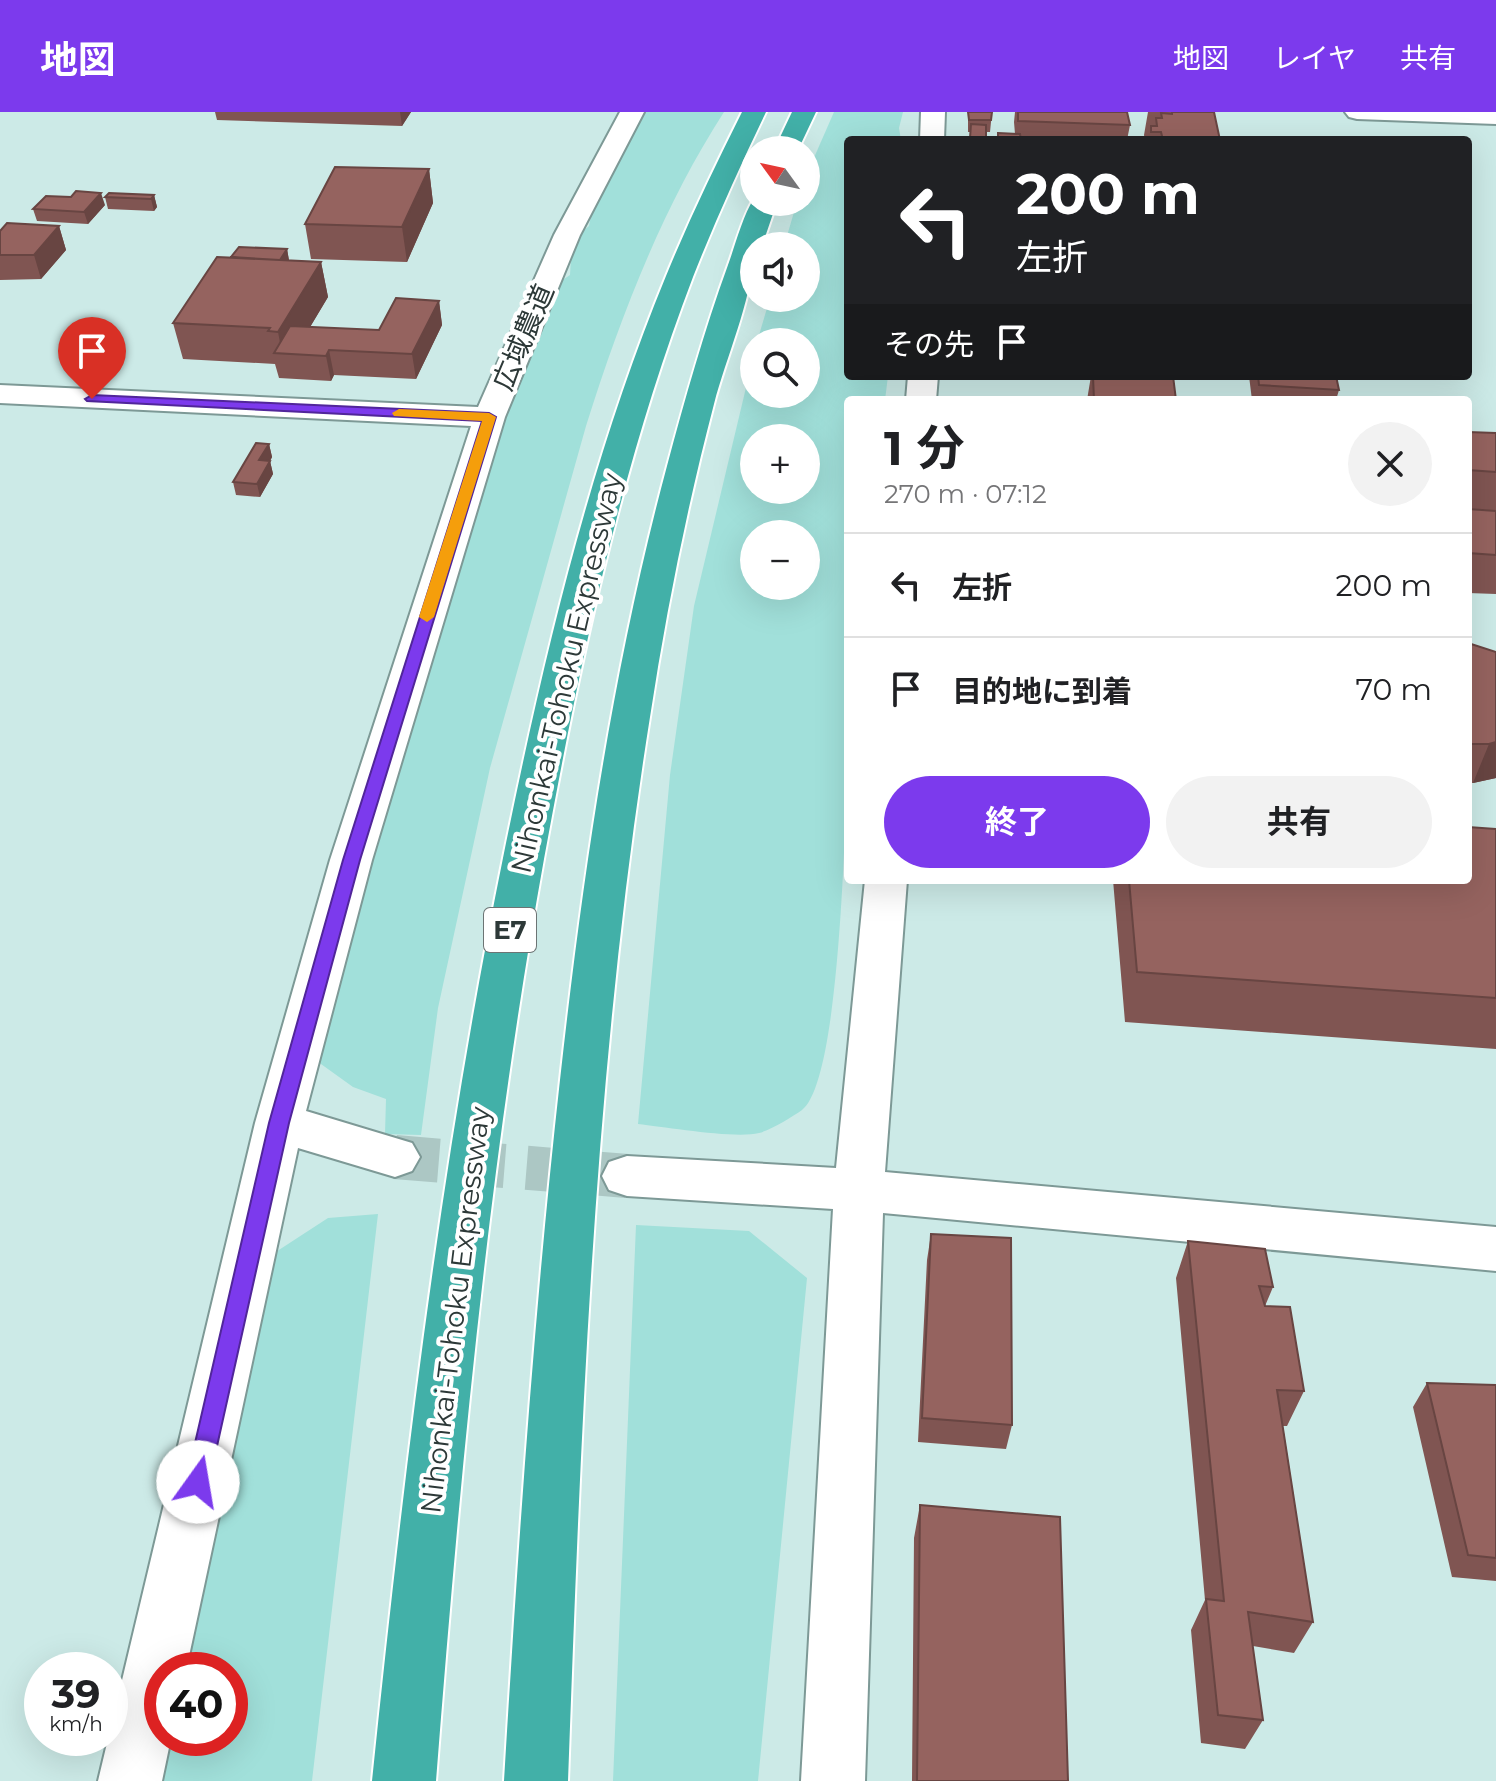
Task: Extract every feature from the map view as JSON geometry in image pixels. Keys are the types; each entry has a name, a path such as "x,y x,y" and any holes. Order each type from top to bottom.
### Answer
{"highway":[{"name":"Nihonkai-Tohoku Expressway","path":"404,1781 426,1535 465,1200 517,885 552,710 578,594 619,443 675,284 724,170 754,112"},
{"path":"793,136 804,112"},
{"path":"536,1781 548,1533 570,1208 602,899 650,599 705,376 759,216"}],"street":[{"name":"広域農道","path":"130,1781 279,1123 351,860 489,417 567,235 632,112"},
{"path":"932,136 933,112"},
{"path":"1357,112 1496,117"},
{"path":"0,394 489,417"},
{"path":"833,1781 859,1190 886,884"},
{"path":"279,1123 395,1157"},
{"path":"627,1176 859,1190 1496,1249"}],"shaded area":[{"path":"639,112 724,112 681,186 644,264 586,426 490,768 438,1008 421,1135 385,1134 386,1099 353,1087 314,1059 455,559 549,289 570,275 572,240 589,226 595,195"},
{"path":"834,112 903,112 900,136 844,136 844,380 888,380 886,396 844,396 844,845 834,994 821,1071 802,1110 759,1133 718,1134 638,1124 670,775 694,606 741,408 820,408 820,328 761,328 766,312 820,312 820,232 788,232 793,216 820,216 820,144"},
{"path":"378,1214 312,1781 147,1781 156,1756 248,1756 248,1652 176,1652 265,1259 328,1218"},
{"path":"636,1225 749,1231 807,1278 758,1781 613,1781"}],"building":[{"path":"968,112 992,112 991,120 969,120"},
{"path":"1018,112 1127,112 1130,125 1018,121"},
{"path":"1214,112 1219,136 1162,136 1161,132 1151,132 1151,126 1157,126 1156,118 1162,118 1161,113"},
{"path":"971,124 986,125 986,136 970,136"},
{"path":"998,133 1020,136 998,136"},
{"path":"335,167 429,169 402,227 305,224"},
{"path":"76,191 101,193 84,212 33,209 46,196 71,197"},
{"path":"109,193 154,195 151,199 105,197"},
{"path":"7,223 59,226 34,255 0,255 0,231"},
{"path":"239,247 287,249 280,260 231,257"},
{"path":"217,257 321,262 278,332 268,331 270,328 173,323"},
{"path":"396,298 439,301 412,354 329,350 326,356 274,353 290,326 379,330"},
{"path":"1093,380 1174,380 1176,396 1094,396"},
{"path":"1258,380 1337,380 1339,390 1259,385"},
{"path":"1472,432 1496,433 1496,472 1472,470"},
{"path":"256,443 269,444 259,460 270,461 257,484 233,482"},
{"path":"1472,509 1496,511 1496,555 1472,553"},
{"path":"1472,644 1496,652 1496,742 1472,744"},
{"path":"1472,827 1496,829 1496,998 1137,972 1129,884 1472,884"},
{"path":"931,1234 1011,1238 1012,1425 922,1418"},
{"path":"1188,1241 1265,1249 1273,1287 1259,1286 1265,1306 1290,1307 1304,1391 1277,1390 1313,1622 1248,1612 1263,1720 1218,1715 1206,1599 1224,1601"},
{"path":"1427,1383 1496,1385 1496,1558 1468,1555"},
{"path":"920,1505 1060,1517 1068,1781 917,1781"}],"tunnel":[{"path":"395,1157 627,1176"}],"slow traffic":[{"path":"399,413 489,417 427,617"}],"route":[{"path":"92,399 489,417 351,860 279,1123 198,1482"}]}
